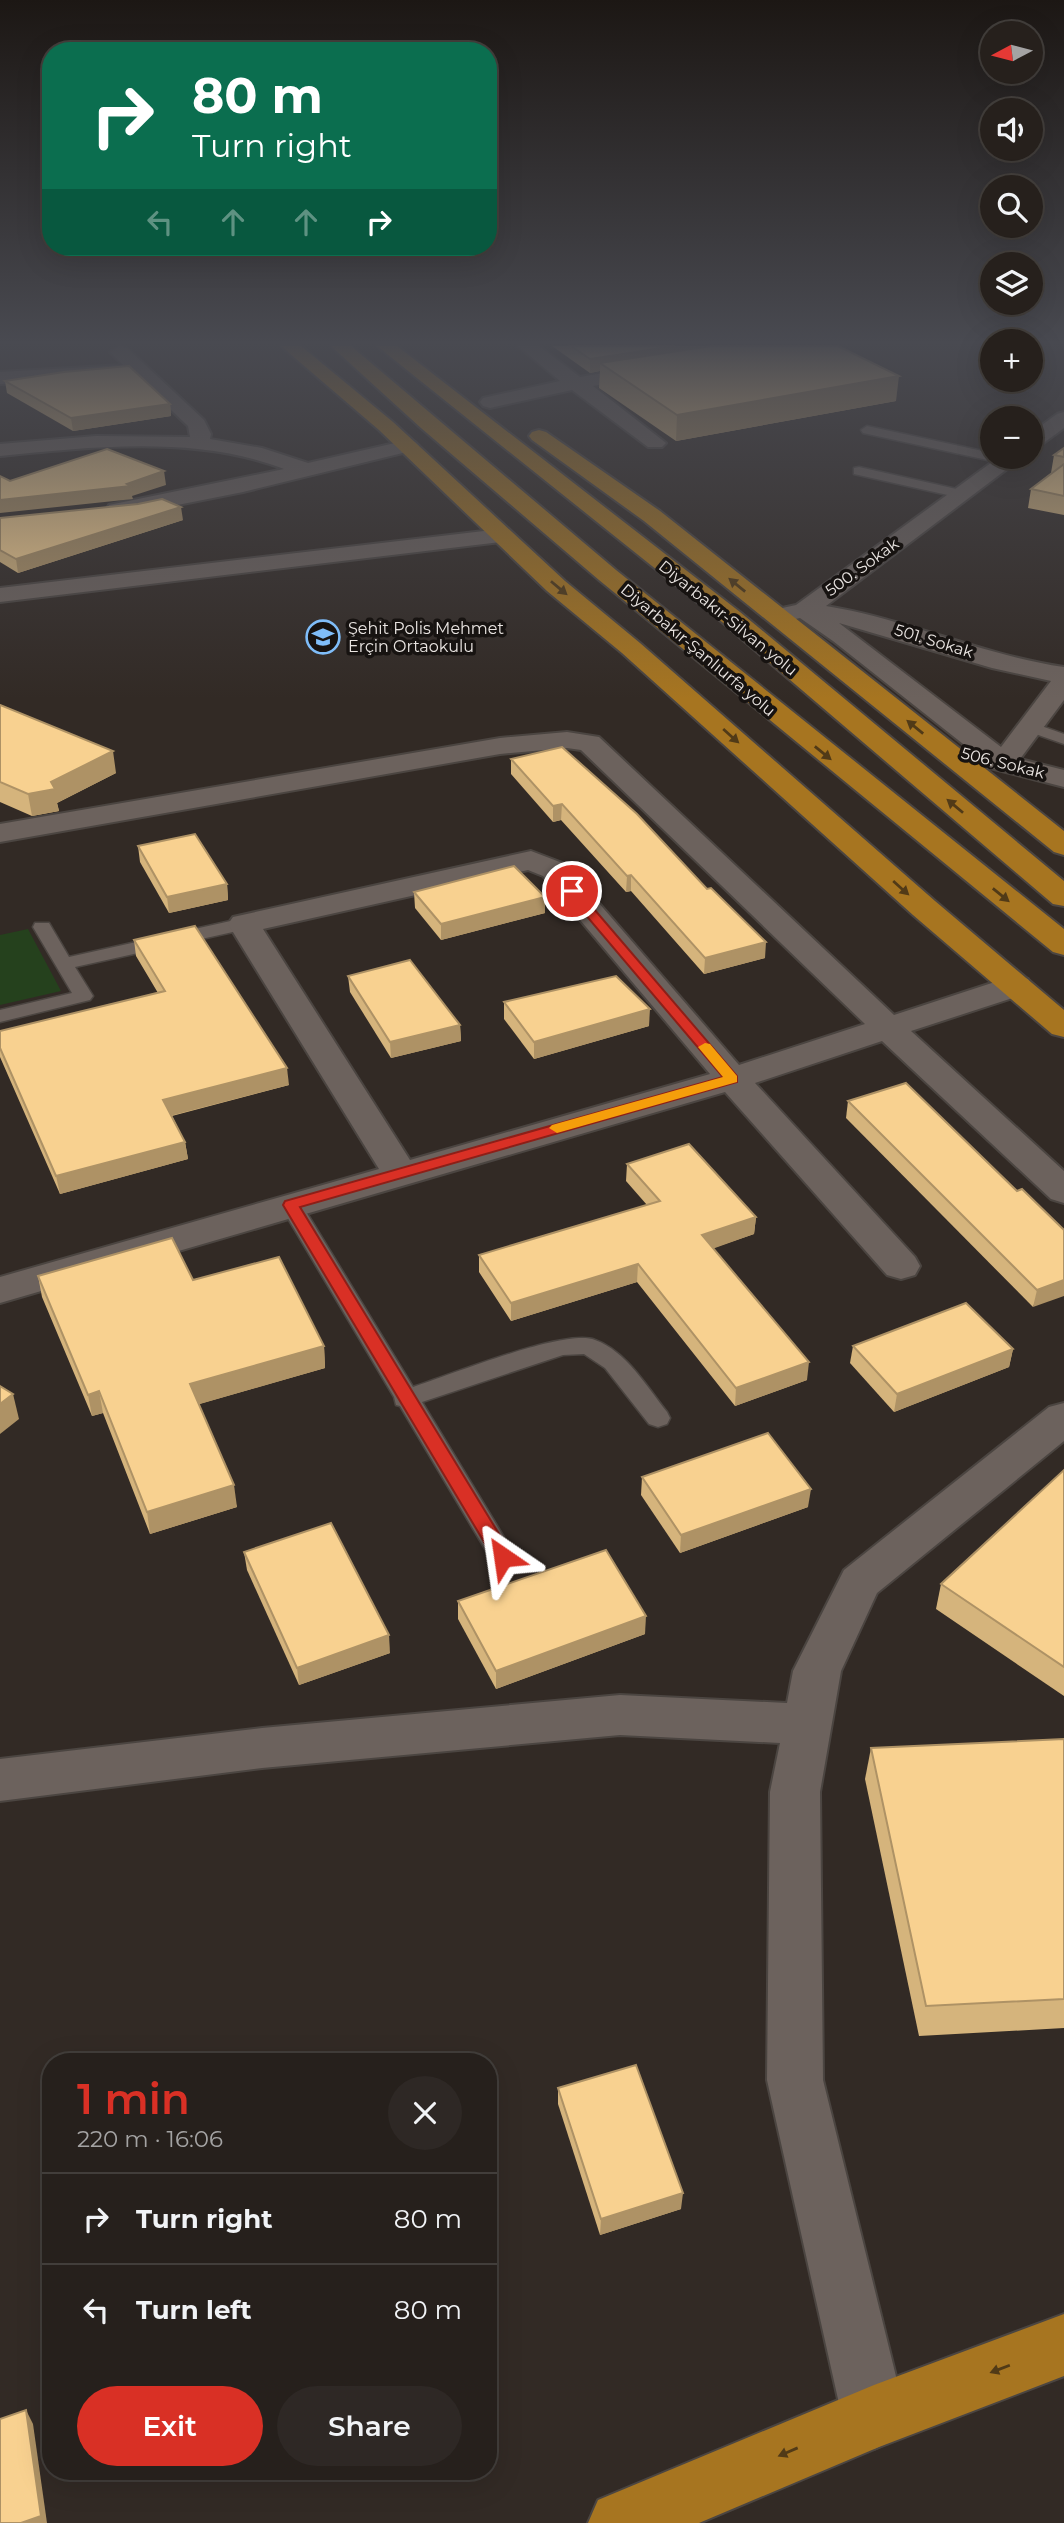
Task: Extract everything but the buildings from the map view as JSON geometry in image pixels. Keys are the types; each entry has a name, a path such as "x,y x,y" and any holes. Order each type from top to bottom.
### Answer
{"highway":[{"path":"426,464 502,536 1064,1027"},
{"name":"Diyarbakır-Şanlıurfa yolu","path":"475,464 757,700 1064,945"},
{"name":"Diyarbakır-Silvan yolu","path":"536,464 731,617 1064,897"},
{"path":"573,464 731,617"},
{"path":"578,464 652,516 1064,846"},
{"path":"460,496 757,700"},
{"path":"621,2523 874,2417 1064,2345"}],"street":[{"path":"289,464 307,470"},
{"path":"97,512 139,508 333,464"},
{"name":"500. Sokak","path":"775,616 804,610 961,494 989,469"},
{"path":"0,595 502,536"},
{"path":"804,610 842,636 1003,762 1064,682"},
{"name":"501. Sokak","path":"804,610 851,615 984,657 1043,673 1064,675"},
{"path":"0,833 500,746 567,740 589,743 889,1029 1064,1191"},
{"name":"506. Sokak","path":"942,748 1064,779"},
{"path":"400,1173 244,923 531,860 554,870 732,1079 901,1266"},
{"path":"2,1283 291,1205 732,1079 1016,986"},
{"path":"874,2417 795,2080 795,1791 817,1671 860,1582 1064,1418"},
{"path":"0,1780 262,1748 620,1715 807,1724"}],"lane":[{"path":"859,471 961,494"},
{"path":"1030,727 1064,739"},
{"path":"64,964 244,923"},
{"path":"0,1016 83,996 42,927"},
{"path":"291,1205 405,1399 503,1557"},
{"path":"405,1399 562,1347 589,1346 613,1362 658,1418"}],"green space":[{"path":"28,929 61,991 0,1005 0,935"}],"slow traffic":[{"path":"557,1128 732,1079 705,1047"}],"place":[{"name":"Şehit Polis Mehmet Erçin Ortaokulu","path":"323,637"}],"route":[{"path":"503,1557 405,1399 291,1205 732,1079 572,891"}]}
